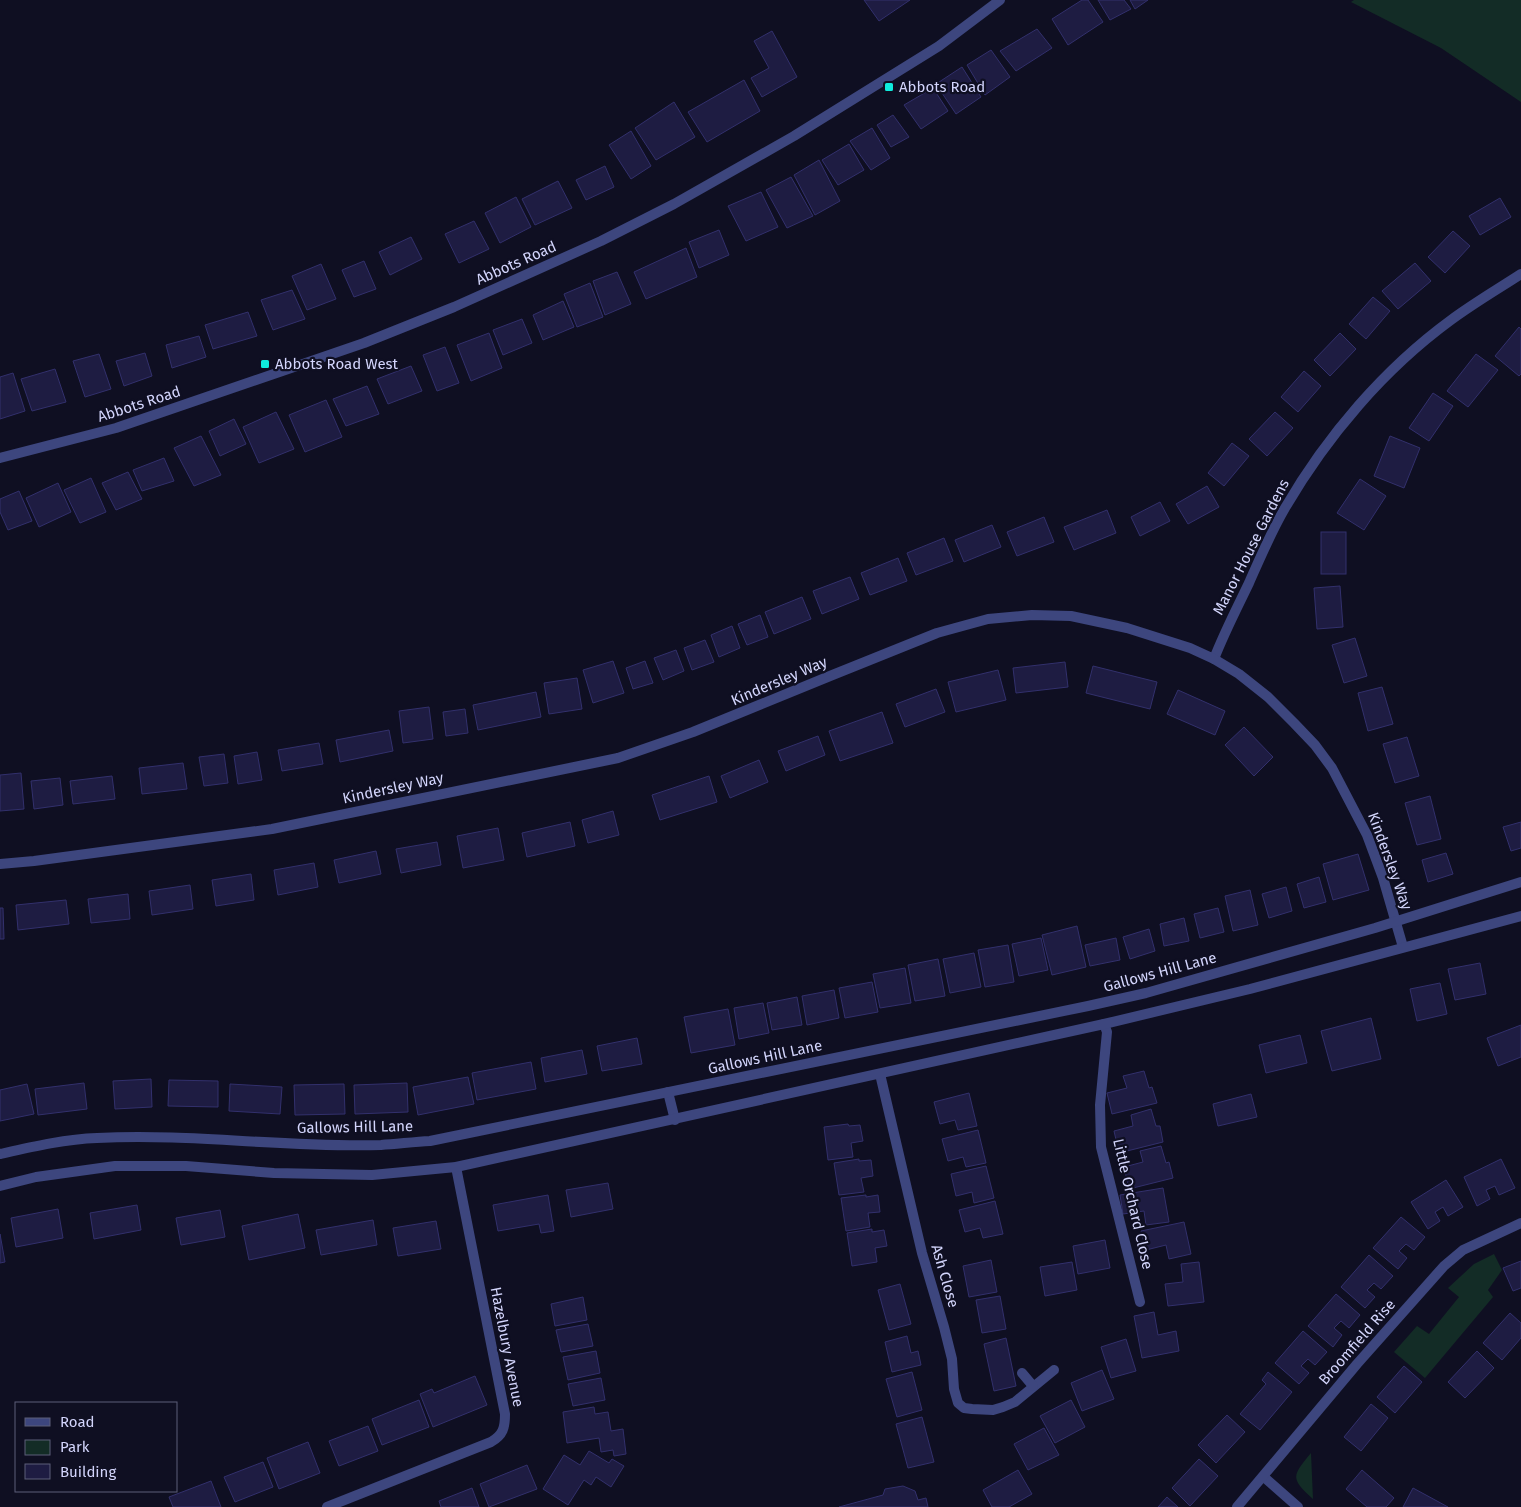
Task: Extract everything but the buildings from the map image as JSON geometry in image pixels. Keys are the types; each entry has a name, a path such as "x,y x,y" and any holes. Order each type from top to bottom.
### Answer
{"street":[{"name":"Abbots Road","path":"0,458 116,428 337,352 454,307 601,241 674,204 794,136 939,46 1000,0"},
{"name":"Manor House Gardens","path":"1214,659 1284,509 1333,436 1360,404 1395,368 1427,340 1452,320 1521,274"},
{"name":"Kindersley Way","path":"0,864 272,829 618,758 693,732 938,633 988,619 1032,615 1071,616 1127,628 1190,648 1214,659 1239,674 1268,697 1315,746 1332,768 1367,835 1403,947"},
{"name":"Gallows Hill Lane","path":"0,1154 59,1142 96,1138 202,1139 381,1145 430,1141 1146,993 1396,922 1521,882"},
{"path":"0,1186 36,1177 115,1166 186,1166 274,1173 372,1175 456,1168 1104,1024 1250,989 1521,916"},
{"name":"Little Orchard Close","path":"1104,1024 1107,1032 1100,1106 1101,1147 1140,1302"},
{"name":"Ash Close","path":"880,1074 922,1253 952,1359 955,1397 964,1408 993,1410 1015,1402 1054,1370"},
{"path":"668,1092 675,1120"},
{"name":"Hazelbury Avenue","path":"327,1507 491,1442 500,1437 505,1428 505,1414 456,1168"},
{"name":"Broomfield Rise","path":"1237,1507 1357,1364 1444,1266 1463,1250 1521,1223"},
{"path":"1022,1373 1034,1386"},
{"path":"1264,1477 1298,1507"}],"green space":[{"path":"1354,0 1521,0 1521,102 1441,48 1351,2"},
{"path":"1494,1254 1502,1270 1488,1290 1493,1297 1425,1378 1394,1352 1417,1326 1429,1334 1459,1297 1448,1288 1474,1264"},
{"path":"1311,1453 1313,1499 1300,1486 1296,1477 1300,1467"}],"place":[{"name":"Abbots Road","path":"889,87"},
{"name":"Abbots Road West","path":"265,364"}]}
